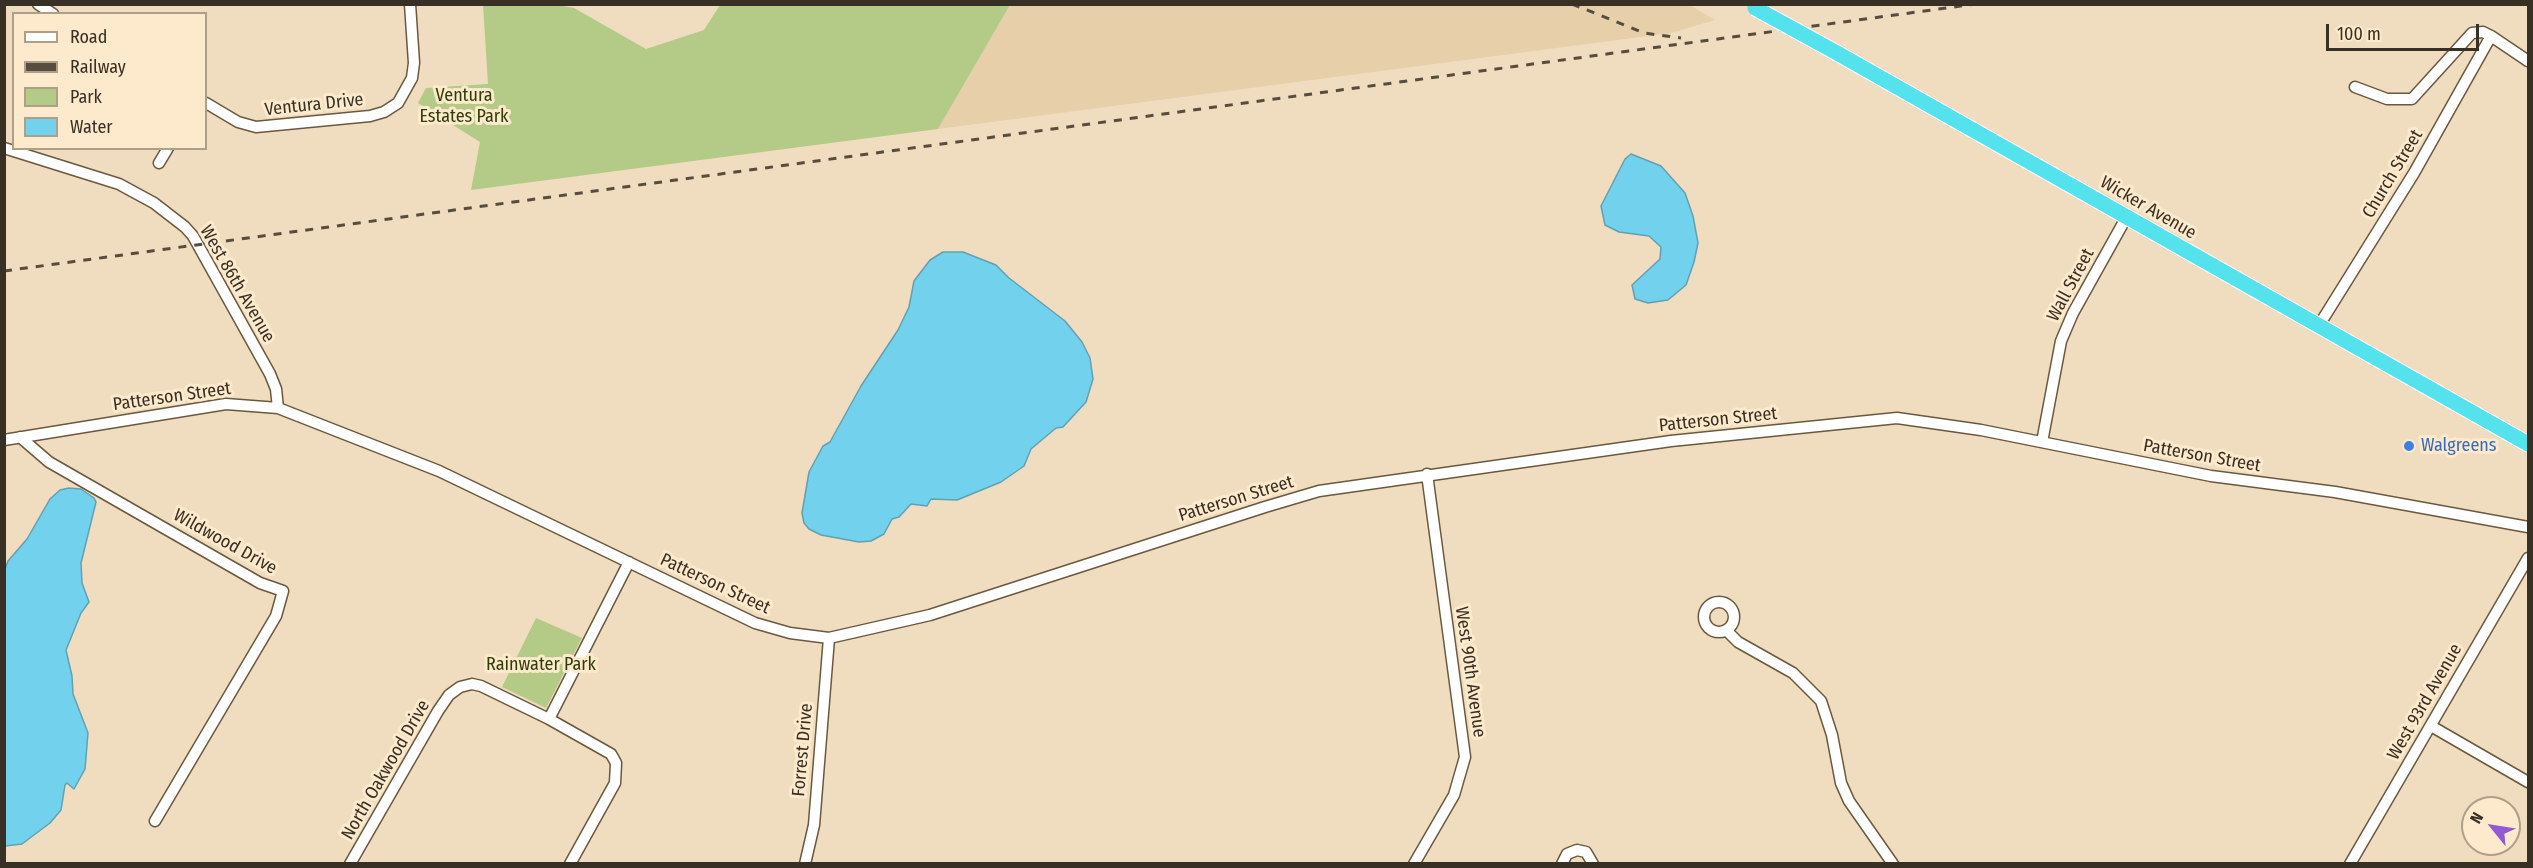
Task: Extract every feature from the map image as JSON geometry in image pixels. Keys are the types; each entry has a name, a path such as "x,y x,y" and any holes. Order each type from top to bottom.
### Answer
{"highway":[{"name":"Wicker Avenue","path":"1752,6 2529,444"}],"street":[{"name":"Ventura Drive","path":"207,104 238,122 256,127 370,116 384,112 398,103 412,78 414,63 410,4"},
{"path":"2355,87 2387,99 2412,99 2472,33 2482,32 2491,36 2529,61"},
{"name":"Church Street","path":"2318,327 2414,173 2491,36"},
{"name":"West 86th Avenue","path":"4,148 118,184 154,203 185,227 193,236 270,374 276,389 278,408"},
{"path":"159,163 167,150"},
{"name":"Wall Street","path":"2042,442 2061,341 2073,313 2126,218"},
{"name":"Patterson Street","path":"4,440 226,404 278,408 439,471 755,623 790,633 829,638 930,615 1319,491 1671,441 1897,418 1981,430 2211,476 2356,495 2529,527"},
{"name":"Wildwood Drive","path":"20,437 49,462 260,583 283,591 276,616 155,821"},
{"name":"West 90th Avenue","path":"1414,864 1454,795 1465,757 1427,474"},
{"name":"West 93rd Avenue","path":"2350,864 2529,558"},
{"path":"549,719 629,562"},
{"path":"1726,630 1738,642 1793,673 1821,701 1832,735 1841,783 1849,801 1893,864"},
{"name":"Forrest Drive","path":"805,864 814,825 829,638"},
{"name":"North Oakwood Drive","path":"350,864 449,695 460,687 472,684 481,686 549,719 611,753 616,763 615,783 570,864"},
{"path":"2431,726 2529,782"},
{"path":"1562,864 1567,854 1576,850 1586,852 1593,864"}],"shaded area":[{"path":"1688,4 1715,20 1671,33 938,129 1010,5"}],"green space":[{"name":"Ventura Estates Park","path":"483,5 557,5 574,8 646,49 704,30 720,5 1010,5 938,129 471,190 480,142 418,103 426,88 488,84"},
{"name":"Rainwater Park","path":"536,618 582,638 546,708 502,687"}],"water":[{"path":"1631,154 1661,166 1685,193 1693,216 1698,243 1694,262 1686,285 1668,300 1648,303 1635,299 1632,285 1660,259 1661,247 1649,236 1619,232 1605,225 1601,206 1625,159"},
{"path":"943,252 963,252 996,265 1009,278 1065,321 1082,342 1090,358 1093,379 1086,402 1063,427 1056,428 1031,449 1024,466 1001,482 957,500 931,499 927,506 911,504 899,517 892,519 884,534 871,541 859,542 821,535 809,529 804,523 802,513 809,472 823,446 830,442 861,386 898,330 909,307 914,281 930,260"},
{"path":"81,489 96,502 81,563 82,583 89,602 81,613 66,650 72,676 73,694 88,733 85,769 74,789 67,783 65,785 61,810 50,823 22,844 5,846 5,569 8,561 27,539 50,499 60,490"}],"railway":[{"path":"1572,4 1644,33 1681,38"},
{"path":"4,271 1976,4"}],"place":[{"name":"Walgreens","path":"2409,446"}]}
